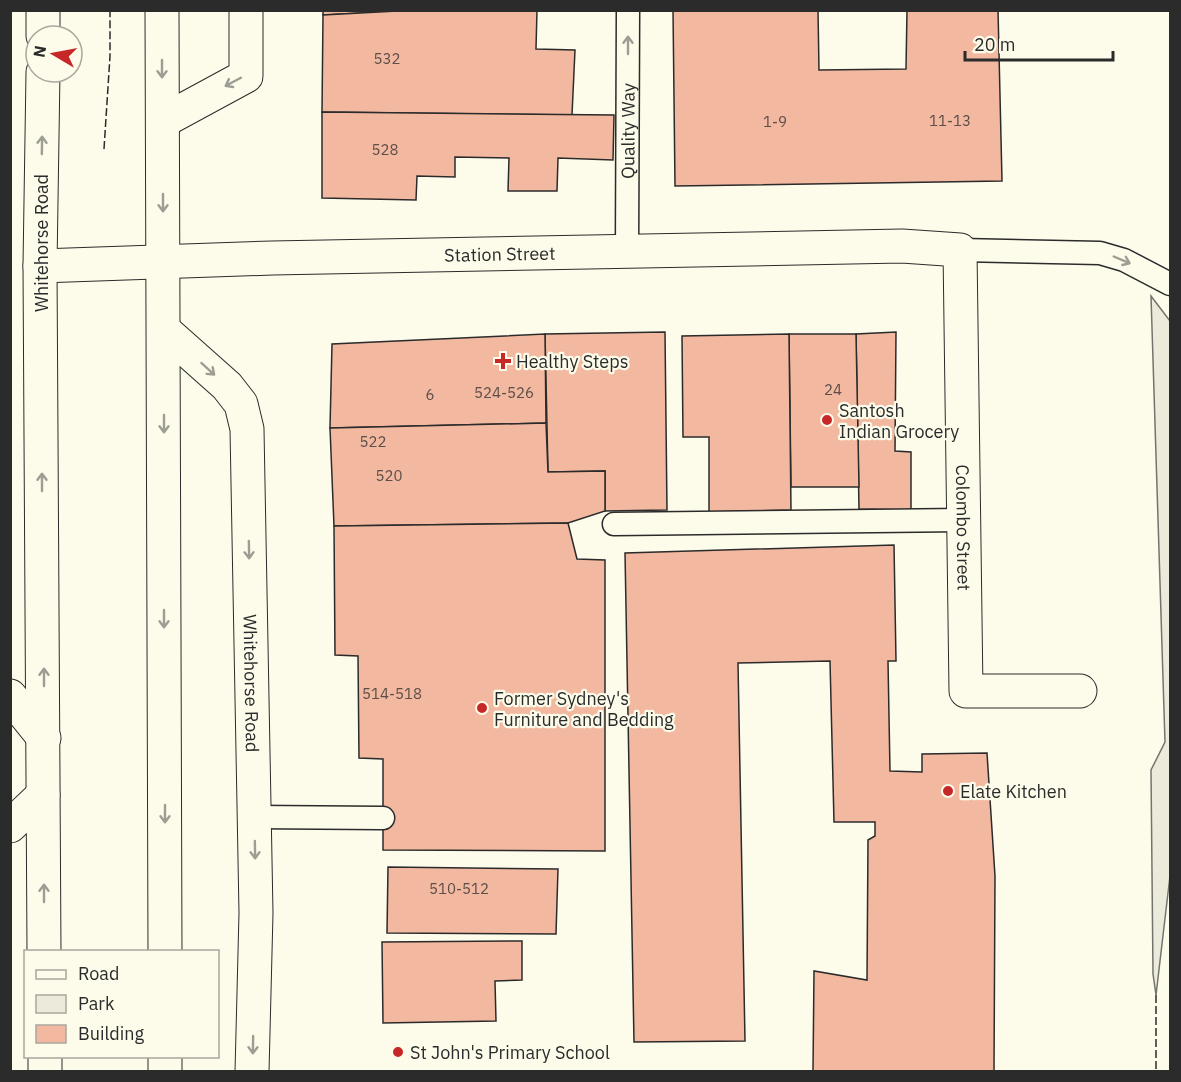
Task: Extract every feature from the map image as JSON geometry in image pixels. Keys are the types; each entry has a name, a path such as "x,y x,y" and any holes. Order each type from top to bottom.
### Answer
{"main road":[{"path":"162,10 165,950"},
{"path":"163,121 246,76 246,10"},
{"name":"Whitehorse Road","path":"43,84 40,266 44,950"},
{"name":"Station Street","path":"40,266 163,261 902,246 960,250"},
{"name":"Colombo Street","path":"960,250 966,691 1080,691"},
{"name":"Whitehorse Road","path":"164,330 227,387 241,404 247,429 256,913 252,1071"},
{"path":"10,696 44,738"},
{"path":"10,734 44,738"},
{"path":"10,826 43,795"}],"lane":[{"name":"Quality Way","path":"627,251 628,10"},
{"path":"960,250 1070,251 1109,254 1157,275 1170,284"},
{"path":"614,524 963,520"},
{"path":"254,817 383,818"}],"green space":[{"path":"1151,296 1170,321 1170,876 1156,995 1153,974 1151,770 1165,742"}],"building":[{"path":"323,10 416,10 323,15"},
{"path":"416,10 537,10 536,49 575,50 572,115 322,112 323,15"},
{"path":"673,10 818,10 819,70 906,69 907,10 998,10 1002,181 675,186"},
{"path":"322,112 614,115 613,160 558,158 557,191 508,191 509,158 455,157 455,177 417,176 416,200 322,198"},
{"path":"665,332 667,510 605,511 605,471 548,472 545,334"},
{"path":"896,332 895,451 911,452 911,510 859,509 856,334"},
{"path":"545,334 546,423 330,428 332,344"},
{"path":"789,334 856,334 859,487 791,487"},
{"path":"789,334 791,510 709,512 709,437 683,437 682,336"},
{"path":"546,423 548,472 605,471 605,511 568,523 334,526 330,428"},
{"name":"Former Sydney's Furniture and Bedding","path":"568,523 577,559 605,560 605,851 383,850 383,759 359,758 358,656 335,655 334,526"},
{"path":"894,545 896,661 888,661 890,771 922,772 922,754 987,753 995,876 994,1072 813,1071 814,971 867,980 868,840 875,836 875,822 834,822 830,661 738,663 745,1041 634,1042 625,553"},
{"path":"388,867 558,869 556,934 387,933"},
{"path":"522,941 522,980 495,981 496,1021 383,1023 382,942"}],"fence":[{"path":"104,149 110,56 110,10"},
{"path":"1156,995 1156,1072"}],"place":[{"name":"Healthy Steps","path":"503,361"},
{"name":"Santosh Indian Grocery","path":"827,420"},
{"name":"Former Sydney's Furniture and Bedding","path":"482,708"},
{"name":"Elate Kitchen","path":"948,791"},
{"name":"St John's Primary School","path":"398,1052"}]}
